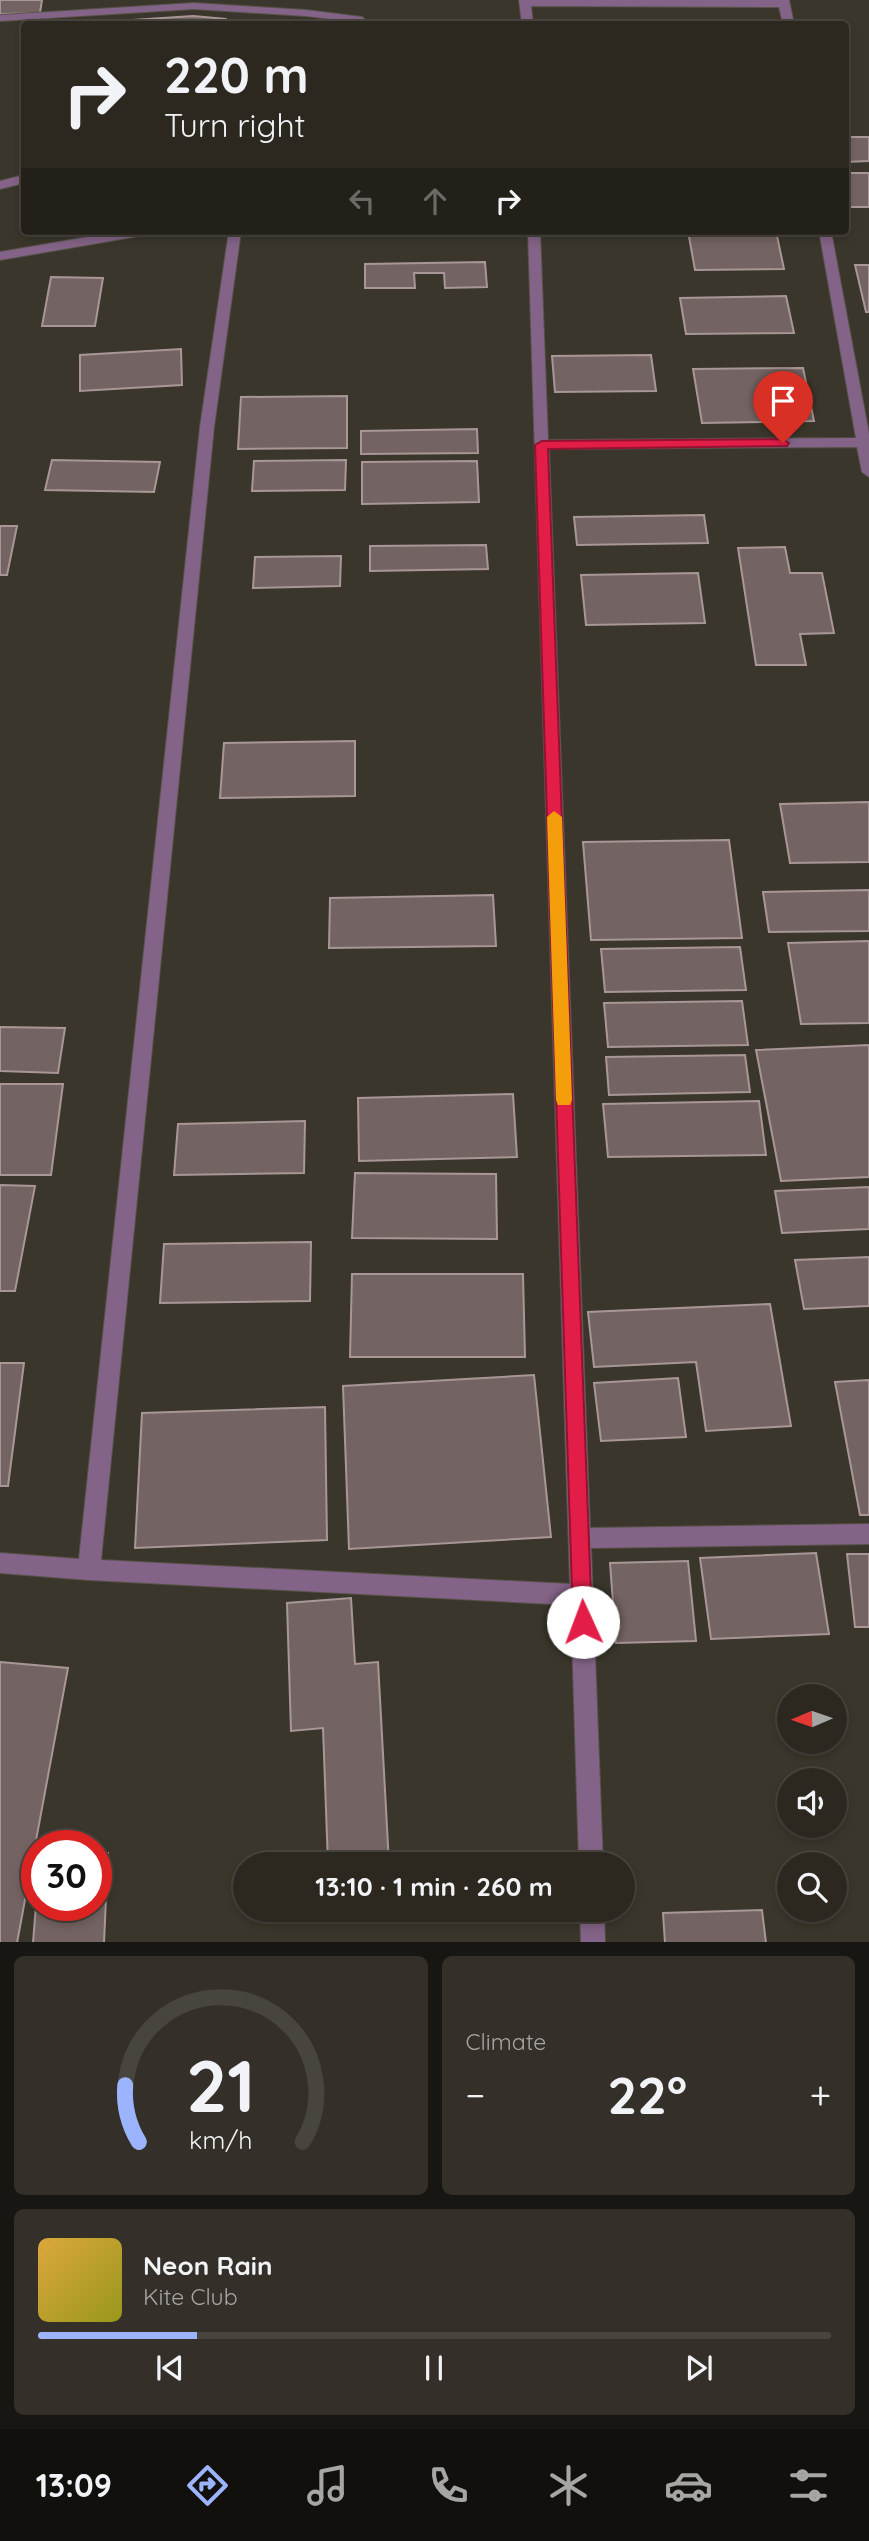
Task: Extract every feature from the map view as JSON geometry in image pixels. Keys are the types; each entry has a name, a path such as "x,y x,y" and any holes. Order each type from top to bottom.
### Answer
{"street":[{"path":"527,21 525,2 783,2 787,21"},
{"path":"0,18 194,6 306,13 362,21"},
{"path":"0,185 21,180"},
{"path":"0,256 122,235"},
{"path":"89,1570 207,427 234,235"},
{"path":"534,235 591,1852"},
{"path":"826,235 866,442 869,472"},
{"path":"542,445 866,442"},
{"path":"579,1538 869,1534"},
{"path":"0,1563 89,1570 582,1595"},
{"path":"592,1922 593,1942"}],"building":[{"path":"0,0 42,0 40,13 0,14"},
{"path":"193,16 227,21 118,21"},
{"path":"849,137 869,137 869,161 849,162"},
{"path":"849,173 869,173 869,207 849,207"},
{"path":"689,235 777,235 784,269 695,270"},
{"path":"485,262 487,287 445,288 444,273 414,273 415,288 365,288 365,264"},
{"path":"855,265 869,265 869,312 866,312"},
{"path":"51,277 103,278 95,326 42,326"},
{"path":"786,296 794,333 686,334 680,298"},
{"path":"181,349 182,385 80,391 80,355"},
{"path":"651,355 656,391 555,392 552,356"},
{"path":"803,368 814,421 702,423 693,369"},
{"path":"347,396 347,448 238,449 241,397"},
{"path":"477,429 478,453 361,454 361,431"},
{"path":"52,460 160,462 154,492 45,490"},
{"path":"346,460 345,490 252,491 254,461"},
{"path":"477,461 479,502 362,504 362,462"},
{"path":"704,515 708,543 577,545 574,517"},
{"path":"0,526 17,526 7,575 0,575"},
{"path":"486,545 488,569 370,571 370,546"},
{"path":"785,547 790,573 822,573 834,633 800,634 806,665 756,665 738,548"},
{"path":"341,556 340,586 253,588 255,557"},
{"path":"698,573 705,623 586,625 581,575"},
{"path":"355,741 355,796 220,798 224,743"},
{"path":"869,802 869,862 790,863 780,804"},
{"path":"729,840 742,938 591,940 583,842"},
{"path":"869,890 869,931 769,932 763,892"},
{"path":"493,895 496,946 329,948 330,898"},
{"path":"869,941 869,1023 801,1024 788,943"},
{"path":"740,947 746,990 605,992 601,949"},
{"path":"742,1001 748,1045 608,1047 604,1003"},
{"path":"0,1027 65,1028 58,1073 0,1071"},
{"path":"869,1045 869,1177 781,1181 756,1050"},
{"path":"745,1055 750,1092 609,1095 606,1057"},
{"path":"0,1084 63,1084 51,1175 0,1175"},
{"path":"513,1094 517,1157 359,1161 358,1098"},
{"path":"759,1101 766,1155 608,1157 603,1104"},
{"path":"305,1121 304,1173 174,1175 178,1124"},
{"path":"355,1173 496,1174 497,1239 352,1238"},
{"path":"0,1185 35,1186 15,1291 0,1291"},
{"path":"869,1187 869,1229 782,1233 775,1191"},
{"path":"311,1242 310,1301 160,1303 164,1244"},
{"path":"869,1257 869,1306 804,1309 795,1260"},
{"path":"352,1274 523,1274 525,1357 350,1357"},
{"path":"770,1304 791,1426 706,1431 696,1362 594,1367 588,1312"},
{"path":"0,1363 24,1363 8,1486 0,1486"},
{"path":"534,1375 551,1537 349,1549 343,1386"},
{"path":"678,1378 686,1437 601,1441 594,1383"},
{"path":"869,1380 869,1515 860,1515 835,1382"},
{"path":"325,1407 327,1540 135,1548 142,1413"},
{"path":"816,1553 829,1634 711,1639 700,1558"},
{"path":"847,1554 869,1554 869,1627 855,1627"},
{"path":"688,1561 696,1641 616,1643 610,1563"},
{"path":"351,1598 355,1664 378,1662 388,1852 328,1852 323,1728 291,1731 287,1603"},
{"path":"0,1662 68,1668 38,1830 21,1830 21,1921 17,1942 0,1942"},
{"path":"762,1910 766,1942 665,1942 663,1913"},
{"path":"35,1921 105,1921 104,1942 33,1942"}],"slow traffic":[{"path":"554,817 564,1100"}],"route":[{"path":"583,1622 542,445 783,443"}]}
